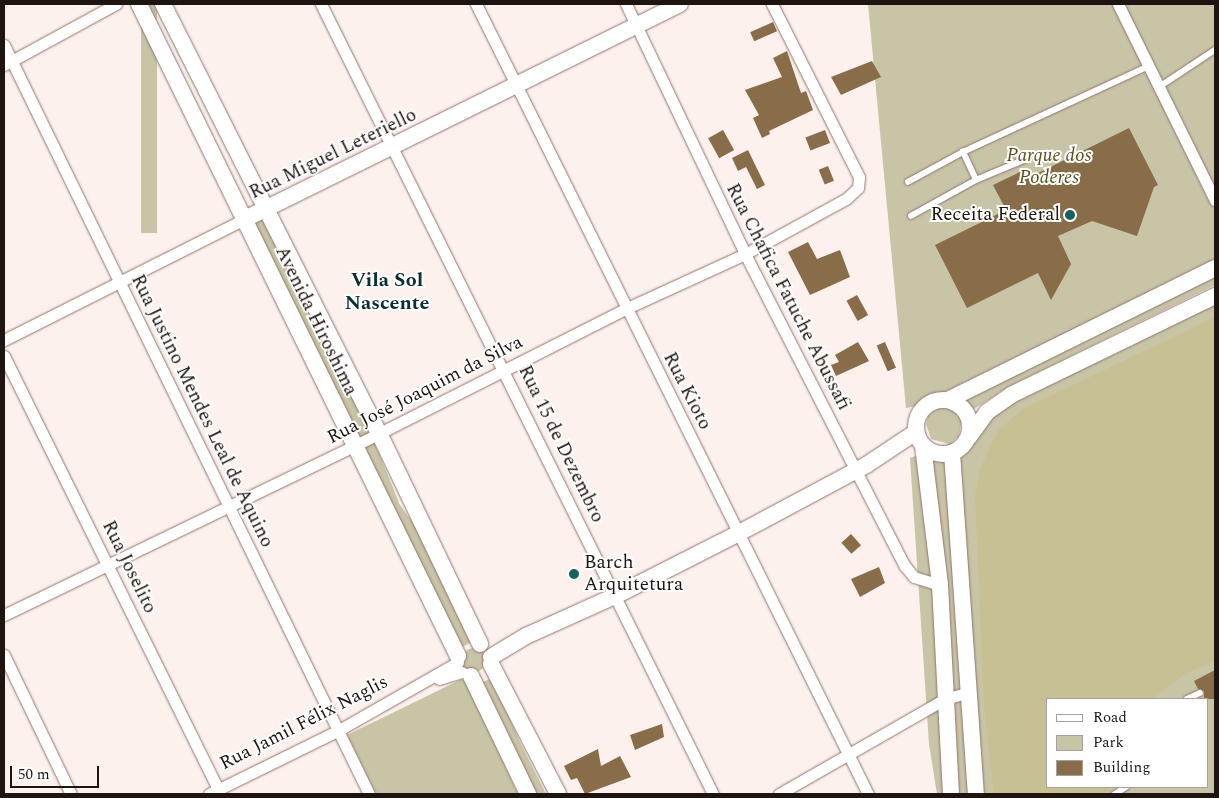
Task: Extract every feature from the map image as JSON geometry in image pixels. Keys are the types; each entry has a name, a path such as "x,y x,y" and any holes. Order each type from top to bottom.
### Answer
{"main road":[{"name":"Avenida Hiroshima","path":"139,4 462,666 528,794"},
{"name":"Avenida Hiroshima","path":"164,4 268,209 558,794"},
{"name":"Rua Miguel Leteriello","path":"245,220 638,27 680,4"},
{"path":"951,794 940,585 916,421 928,404 948,400 1215,268"},
{"path":"920,441 931,452 952,454 962,447 986,412 1011,395 1215,296"},
{"path":"948,400 964,409 971,428 969,437"},
{"path":"487,653 486,673 462,666 464,647 487,653 616,596 862,467 920,441"},
{"path":"952,454 976,794"}],"street":[{"path":"7,63 116,4"},
{"name":"Rua 15 de Dezembro","path":"321,4 504,368 713,794"},
{"name":"Rua Kioto","path":"476,4 625,309 739,533 847,756 868,794"},
{"name":"Rua Chafica Fatuche Abussafi","path":"626,4 745,254 862,467 905,566 914,577 940,585"},
{"name":"Rua José Joaquim da Silva","path":"4,615 354,446 504,368 625,309 745,254 846,199 858,188 859,177 772,4"},
{"path":"1118,4 1215,200"},
{"name":"Rua Justino Mendes Leal de Aquino","path":"4,45 7,63 231,506 369,794"},
{"name":"Rua Miguel Leteriello","path":"4,340 245,220"},
{"name":"Rua Joselito","path":"4,356 109,565 216,793"},
{"path":"4,655 71,794"},
{"name":"Rua Jamil Félix Naglis","path":"216,793 416,688 462,666"},
{"path":"779,794 945,699 969,692"}],"lane":[{"path":"1159,87 1215,50"},
{"path":"908,182 963,152 1149,66"},
{"path":"963,152 976,180"},
{"path":"911,216 976,180 1026,159"},
{"path":"1189,698 1200,693"}],"green space":[{"path":"141,4 157,4 157,233 141,233"},
{"name":"Parque dos Poderes","path":"868,4 1215,4 1215,268 948,400 906,408"},
{"path":"263,218 373,439 400,505 417,528 474,641 458,649 252,224"},
{"path":"1215,270 1215,285 1006,388 962,417 959,436 950,444 969,437 987,412 1215,296 1215,794 937,794 929,744 910,458 949,444 931,439 926,424 928,416 936,409"},
{"path":"474,648 483,651 486,660 483,669 474,672 465,669 462,660 465,651"},
{"path":"492,678 520,742 546,794 533,794 478,684"},
{"path":"462,679 466,682 518,794 376,794 347,735"}],"shaded area":[{"path":"1215,317 1215,661 1186,673 1153,698 1046,698 1046,788 1109,788 1112,794 994,794 984,708 975,495 980,469 998,431 1023,409"}],"building":[{"path":"773,22 777,31 754,41 750,32"},
{"path":"787,51 801,93 806,91 813,110 769,131 770,134 762,138 753,118 759,115 745,90 782,77 773,58"},
{"path":"872,61 881,77 841,95 831,77"},
{"name":"Receita Federal","path":"1129,128 1158,185 1154,187 1137,236 1092,221 1058,236 1071,264 1051,300 1038,273 967,308 935,245 1006,210 993,185 1024,170 1028,178"},
{"path":"723,130 734,150 719,158 708,138"},
{"path":"825,130 830,143 810,151 805,138"},
{"path":"748,150 765,185 757,189 746,167 738,171 732,158"},
{"path":"828,166 834,181 825,185 819,170"},
{"path":"808,242 817,259 840,250 850,277 810,295 788,252"},
{"path":"857,295 868,315 858,321 847,301"},
{"path":"858,342 869,361 836,376 831,365 839,362 835,355"},
{"path":"885,342 896,368 888,371 877,346"},
{"path":"851,534 861,545 851,554 841,543"},
{"path":"879,567 885,583 860,597 851,579"},
{"path":"1215,670 1215,699 1204,698 1204,691 1198,689 1194,681"},
{"path":"662,724 664,737 635,750 630,735"},
{"path":"598,749 601,766 620,756 631,777 585,794 577,778 571,780 564,766"}],"place":[{"name":"Receita Federal","path":"1070,215"},
{"name":"Barch Arquitetura","path":"574,574"}],"district":[{"name":"Vila Sol Nascente","path":"387,292"}]}
